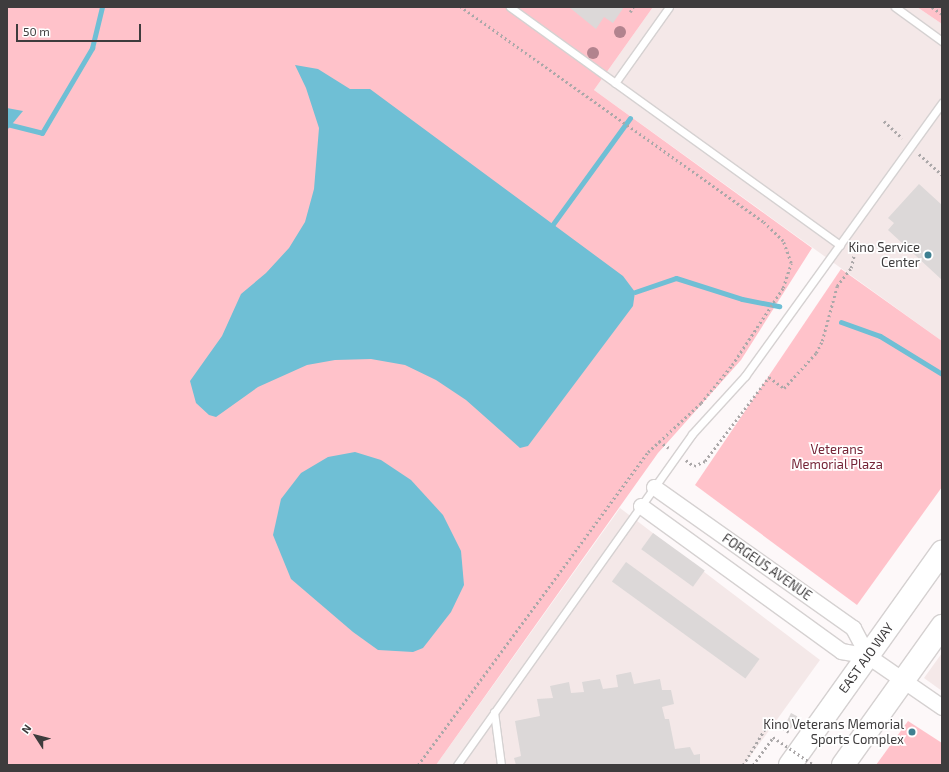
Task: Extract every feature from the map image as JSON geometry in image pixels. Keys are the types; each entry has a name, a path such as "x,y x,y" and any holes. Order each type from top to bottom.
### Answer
{"main road":[{"name":"EAST AJO WAY","path":"790,765 942,552"},
{"path":"843,765 942,626"}],"street":[{"name":"FORGEUS AVENUE","path":"654,487 853,628 868,656"},
{"name":"FORGEUS AVENUE","path":"641,506 841,651 868,656 942,707"}],"lane":[{"path":"510,7 518,9 615,83 840,245"},
{"path":"615,83 669,7"},
{"path":"895,7 942,41"},
{"path":"457,765 692,434 745,376 942,103"},
{"path":"494,712 501,765"}],"path":[{"path":"418,765 648,452 702,403 732,366 779,295 791,263 783,241 762,222 461,7"},
{"path":"630,12 633,7"},
{"path":"932,7 942,14"},
{"path":"660,441 694,466 705,461 769,377 784,388 816,353 822,342 834,296"},
{"path":"743,765 770,719 789,732"},
{"path":"754,765 773,737 814,765"}],"shaded area":[{"path":"653,7 917,7 942,24 942,341 594,90"},
{"path":"620,508 820,660 744,765 436,765"},
{"path":"942,653 942,691 924,678"}],"green space":[{"path":"7,7 653,7 594,90 812,248 741,360 658,453 436,765 7,765"},
{"path":"917,7 942,7 942,24"},
{"name":"Veterans Memorial Plaza","path":"841,269 942,341 942,487 857,605 695,485"},
{"name":"Kino Veterans Memorial Sports Complex","path":"908,721 942,743 942,765 876,765"}],"water":[{"path":"295,65 318,69 350,89 370,89 623,276 635,292 633,306 528,446 520,448 466,400 436,380 405,365 371,359 335,360 307,365 258,387 216,417 209,415 196,403 190,381 222,336 241,294 266,273 289,248 305,222 314,189 319,128 306,88"},
{"path":"7,108 23,111 8,129 7,129"},
{"path":"355,452 381,460 411,480 443,515 461,551 464,585 451,612 423,648 413,652 378,650 353,632 291,579 273,535 281,499 301,473 328,457"}],"building":[{"path":"569,7 624,7 613,23 604,17 596,29"},
{"name":"Kino Service Center","path":"919,184 942,205 942,280 888,230 894,223 888,218"},
{"path":"653,533 705,571 693,587 641,549"},
{"path":"626,562 759,659 745,678 612,581"},
{"path":"631,672 634,684 660,679 662,690 671,690 674,704 662,707 665,719 669,719 675,749 690,747 694,755 700,754 700,765 516,765 514,758 521,756 515,721 540,716 537,699 553,698 550,686 569,682 571,693 584,692 582,682 600,679 603,689 618,687 616,675"},
{"path":"791,713 797,716 791,729 785,725"}],"waterway":[{"path":"7,124 42,133 92,48 102,7"},
{"path":"553,224 630,118"},
{"path":"635,292 676,278 742,299 779,306"},
{"path":"841,322 880,336 942,374"}],"place":[{"name":"Kino Service Center","path":"928,255"},
{"name":"Kino Veterans Memorial Sports Complex","path":"912,732"}]}
